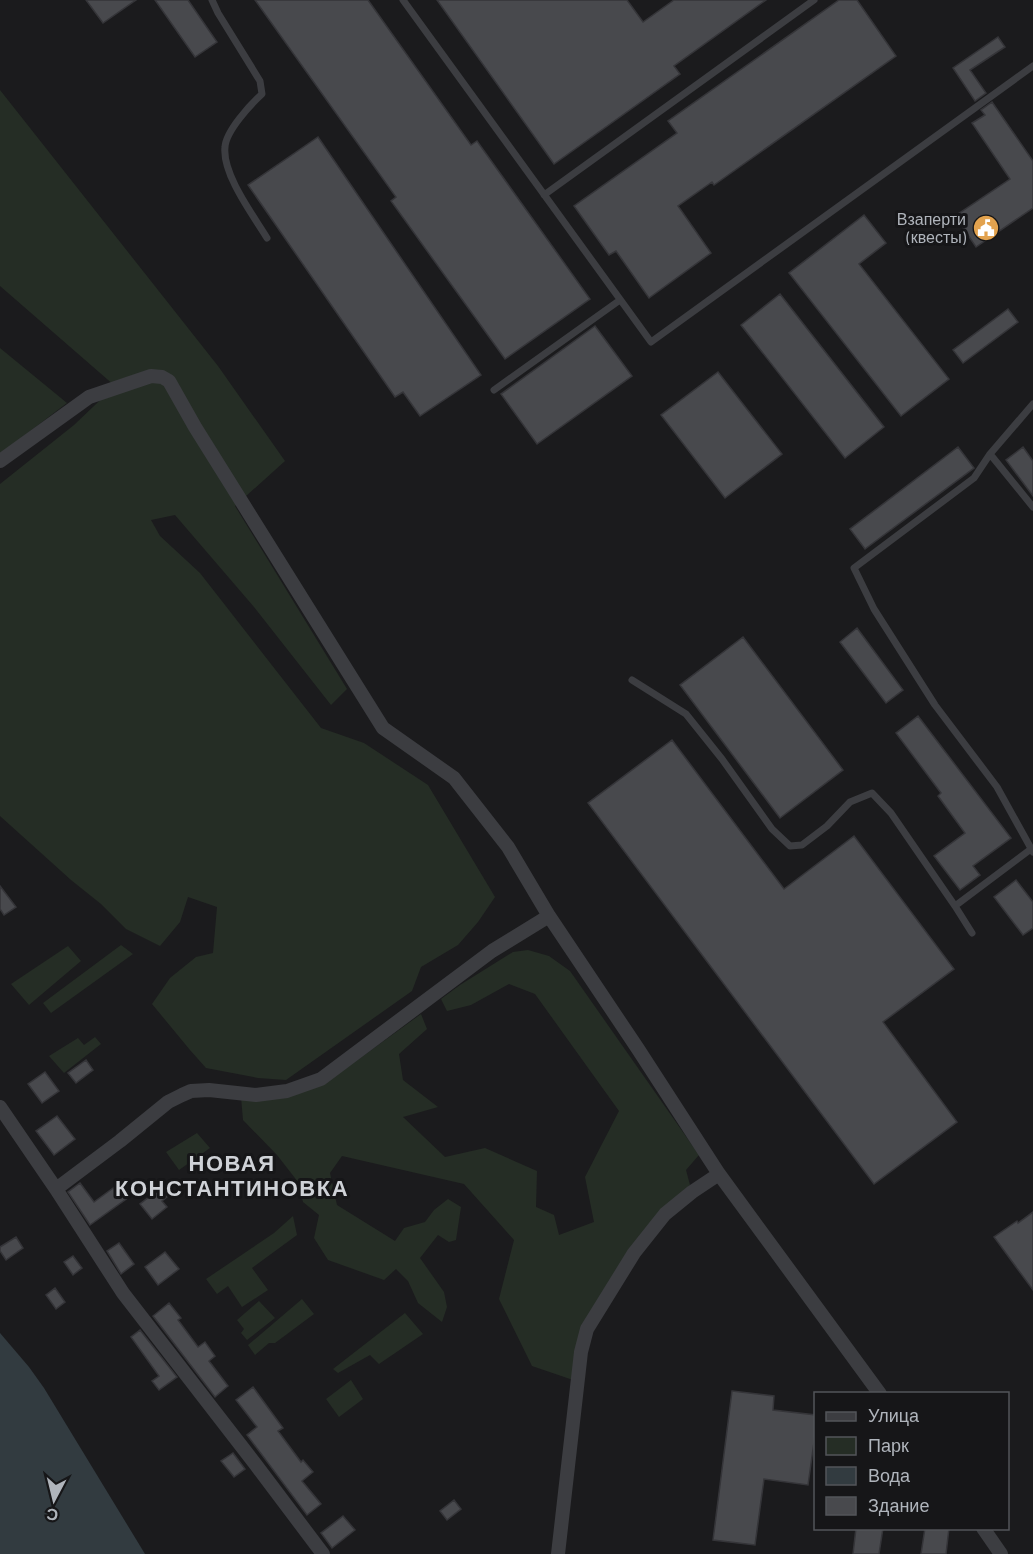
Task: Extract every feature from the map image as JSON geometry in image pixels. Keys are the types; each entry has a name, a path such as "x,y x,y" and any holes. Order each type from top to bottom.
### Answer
{"street":[{"path":"0,461 89,397 151,376 162,377 169,381 383,728 453,778 508,846 549,916 719,1174 879,1392"},
{"path":"56,1189 168,1102 191,1091 209,1090 256,1095 287,1091 321,1079 492,951 549,916"},
{"path":"0,1107 123,1293 323,1554"},
{"path":"558,1554 581,1352 587,1329 634,1253 665,1214 719,1174"},
{"path":"984,1530 1001,1554"}],"lane":[{"path":"212,0 218,14 260,81 262,94 228,136 224,147 228,172 267,238"},
{"path":"403,0 651,342 1033,66"},
{"path":"544,195 814,0"},
{"path":"494,390 620,300"},
{"path":"955,906 1032,851 998,787 936,705 874,609 854,568 974,478 990,454 1033,404"},
{"path":"990,454 1033,507"},
{"path":"632,680 686,714 722,759 772,829 790,846 802,845 827,826 850,802 872,793 891,813 972,933"}],"green space":[{"path":"0,90 218,366 285,461 235,506 347,689 331,705 254,607 175,515 151,520 160,536 200,573 321,728 364,743 428,785 495,897 458,945 421,967 412,991 286,1080 258,1078 206,1068 152,1004 170,978 196,957 213,953 217,907 188,897 180,922 160,946 126,929 101,904 0,816 0,484 74,425 115,386 0,286"},
{"path":"0,348 67,403 0,454"},
{"path":"121,945 133,954 51,1013 43,1003"},
{"path":"68,946 81,961 29,1005 11,984"},
{"path":"528,950 549,956 570,971 699,1155 686,1170 690,1185 662,1209 584,1326 573,1380 532,1366 499,1299 514,1240 464,1184 342,1156 330,1173 337,1205 395,1241 404,1228 425,1222 434,1210 448,1199 461,1207 456,1240 449,1242 438,1235 420,1258 444,1292 447,1307 442,1322 418,1303 408,1281 396,1269 384,1280 328,1260 314,1238 319,1215 303,1202 298,1182 277,1155 243,1120 241,1097 323,1085 421,1014 427,1029 399,1054 403,1080 438,1107 403,1117 445,1157 485,1148 537,1171 536,1207 554,1215 559,1235 594,1222 585,1177 619,1111 535,994 509,984 471,1005 447,1011 441,999 513,952"},
{"path":"95,1037 101,1044 64,1073 49,1056 78,1038 84,1045"},
{"path":"197,1133 210,1148 179,1170 166,1152"},
{"path":"293,1216 297,1235 252,1268 268,1290 242,1307 228,1286 217,1294 206,1279 274,1233"},
{"path":"302,1299 314,1314 275,1343 269,1343 255,1355 248,1345"},
{"path":"259,1301 275,1318 247,1340 241,1333 244,1329 237,1320"},
{"path":"405,1313 423,1334 379,1364 370,1355 338,1373 333,1369"},
{"path":"351,1380 363,1399 339,1417 326,1399"}],"water":[{"path":"0,1333 44,1388 145,1554 0,1554"}],"building":[{"path":"86,0 136,0 103,23"},
{"path":"155,0 188,0 217,42 195,57"},
{"path":"255,0 368,0 471,145 477,141 590,299 505,359 391,201 396,197"},
{"path":"437,0 627,0 643,22 674,0 766,0 674,66 680,74 554,164"},
{"path":"839,0 857,0 896,56 714,185 712,182 678,206 711,253 649,298 616,251 609,255 574,206 677,133 668,121"},
{"path":"998,37 1005,47 970,70 986,93 975,101 953,68"},
{"path":"992,102 1033,161 1033,208 976,247 955,216 1010,179 972,123 985,115 981,110"},
{"path":"318,137 481,375 420,416 403,392 395,397 248,185"},
{"path":"864,215 886,243 859,264 949,379 901,416 789,273"},
{"path":"780,294 884,427 845,458 741,325"},
{"path":"1008,309 1018,322 963,363 953,350"},
{"path":"595,326 632,376 537,444 501,394"},
{"path":"718,372 782,454 725,498 661,415"},
{"path":"958,447 974,468 865,549 850,529"},
{"path":"1023,447 1033,461 1033,496 1006,460"},
{"path":"857,628 903,690 886,703 840,642"},
{"path":"743,637 843,770 780,818 680,685"},
{"path":"918,716 1011,838 973,866 980,875 960,890 934,856 965,833 938,796 941,793 896,733"},
{"path":"672,740 784,889 854,836 954,969 883,1022 957,1122 874,1184 588,803"},
{"path":"1016,880 1033,902 1033,928 1023,935 994,897"},
{"path":"0,886 16,907 4,915 0,909"},
{"path":"86,1060 93,1070 76,1083 68,1073"},
{"path":"45,1072 59,1091 42,1103 28,1084"},
{"path":"57,1116 75,1139 54,1155 36,1131"},
{"path":"80,1183 94,1202 120,1183 129,1197 90,1225 68,1192"},
{"path":"167,1183 173,1192 162,1201 167,1207 152,1219 140,1204"},
{"path":"1033,1212 1033,1290 994,1237"},
{"path":"16,1237 23,1248 6,1260 0,1247"},
{"path":"119,1243 134,1264 121,1274 107,1251"},
{"path":"165,1252 179,1269 158,1285 145,1267"},
{"path":"73,1256 82,1268 73,1275 64,1262"},
{"path":"55,1288 65,1302 56,1309 46,1295"},
{"path":"169,1303 181,1318 178,1320 198,1347 205,1342 215,1356 209,1361 228,1386 215,1397 153,1316"},
{"path":"140,1330 177,1377 159,1390 152,1381 159,1376 131,1337"},
{"path":"253,1387 283,1428 278,1431 301,1462 303,1460 313,1472 302,1481 321,1504 307,1515 247,1435 257,1427 236,1400"},
{"path":"732,1391 774,1396 773,1410 814,1415 814,1442 808,1485 764,1479 755,1545 713,1540"},
{"path":"233,1453 245,1469 234,1477 221,1461"},
{"path":"454,1500 461,1509 447,1520 440,1511"},
{"path":"343,1516 355,1530 332,1548 321,1533"},
{"path":"856,1530 883,1530 879,1554 853,1554"},
{"path":"925,1530 949,1530 946,1554 921,1554"}],"place":[{"name":"Взаперти (квесты)","path":"986,228"}],"district":[{"name":"НОВАЯ КОНСТАНТИНОВКА","path":"232,1176"}]}
